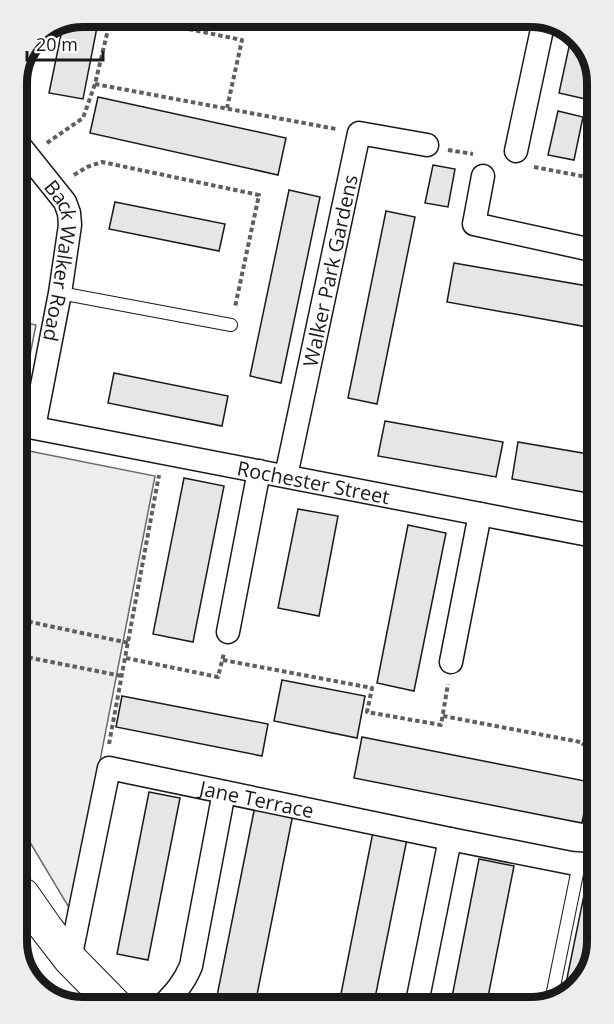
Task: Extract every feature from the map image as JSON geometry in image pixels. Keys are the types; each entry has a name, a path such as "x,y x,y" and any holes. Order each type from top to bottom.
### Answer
{"main road":[{"path":"27,901 70,958 107,997"}],"street":[{"path":"516,151 542,28"},
{"path":"359,133 427,146"},
{"name":"Walker Park Gardens","path":"286,476 359,133"},
{"name":"Back Walker Road","path":"27,154 65,202 70,225 60,293 27,426"},
{"path":"483,176 474,224 587,249"},
{"name":"Rochester Street","path":"27,426 587,535"},
{"path":"228,632 260,471"},
{"path":"452,662 480,514"},
{"path":"70,958 110,768"},
{"name":"Jane Terrace","path":"110,768 450,839 587,864"},
{"path":"171,997 186,979 191,966 224,792"},
{"path":"418,997 450,839"}],"lane":[{"path":"60,293 231,325"},
{"path":"553,992 587,868"}],"path":[{"path":"27,147 83,118 95,84 108,27"},
{"path":"181,27 242,40 227,108"},
{"path":"95,84 359,133"},
{"path":"54,188 87,167 102,162 259,195 231,325"},
{"path":"110,768 106,759 164,453"},
{"path":"27,621 129,643"},
{"path":"126,658 218,677 228,632"},
{"path":"27,657 122,676"},
{"path":"223,660 372,688 367,712 441,725 452,662"},
{"path":"443,716 587,743"},
{"path":"582,742 587,747"}],"shaded area":[{"path":"27,323 36,325 27,370"},
{"path":"27,451 155,476 71,911 27,837"}],"building":[{"path":"97,27 83,99 49,93 62,31 72,28"},
{"path":"570,43 578,52 584,65 587,99 559,93"},
{"path":"98,97 286,138 278,175 90,133"},
{"path":"558,111 583,117 574,160 548,155"},
{"path":"433,165 455,169 448,207 425,203"},
{"path":"289,190 320,197 281,383 250,376"},
{"path":"115,202 225,224 219,251 109,229"},
{"path":"386,211 415,217 377,404 348,398"},
{"path":"454,263 587,286 587,327 447,302"},
{"path":"114,373 228,396 222,426 108,403"},
{"path":"385,421 503,442 496,477 378,456"},
{"path":"518,442 587,454 587,493 512,479"},
{"path":"184,478 224,486 193,642 153,634"},
{"path":"298,509 338,516 319,616 278,608"},
{"path":"408,525 446,533 414,691 377,683"},
{"path":"282,680 365,696 357,738 274,721"},
{"path":"122,696 268,724 262,756 116,727"},
{"path":"362,737 587,781 587,797 582,823 354,778"},
{"path":"149,792 180,798 148,960 117,954"},
{"path":"255,806 293,814 257,997 217,997"},
{"path":"373,832 407,839 375,997 340,997"},
{"path":"479,859 514,866 488,997 452,997"},
{"path":"585,890 587,890 586,952 578,972 566,985"}]}
